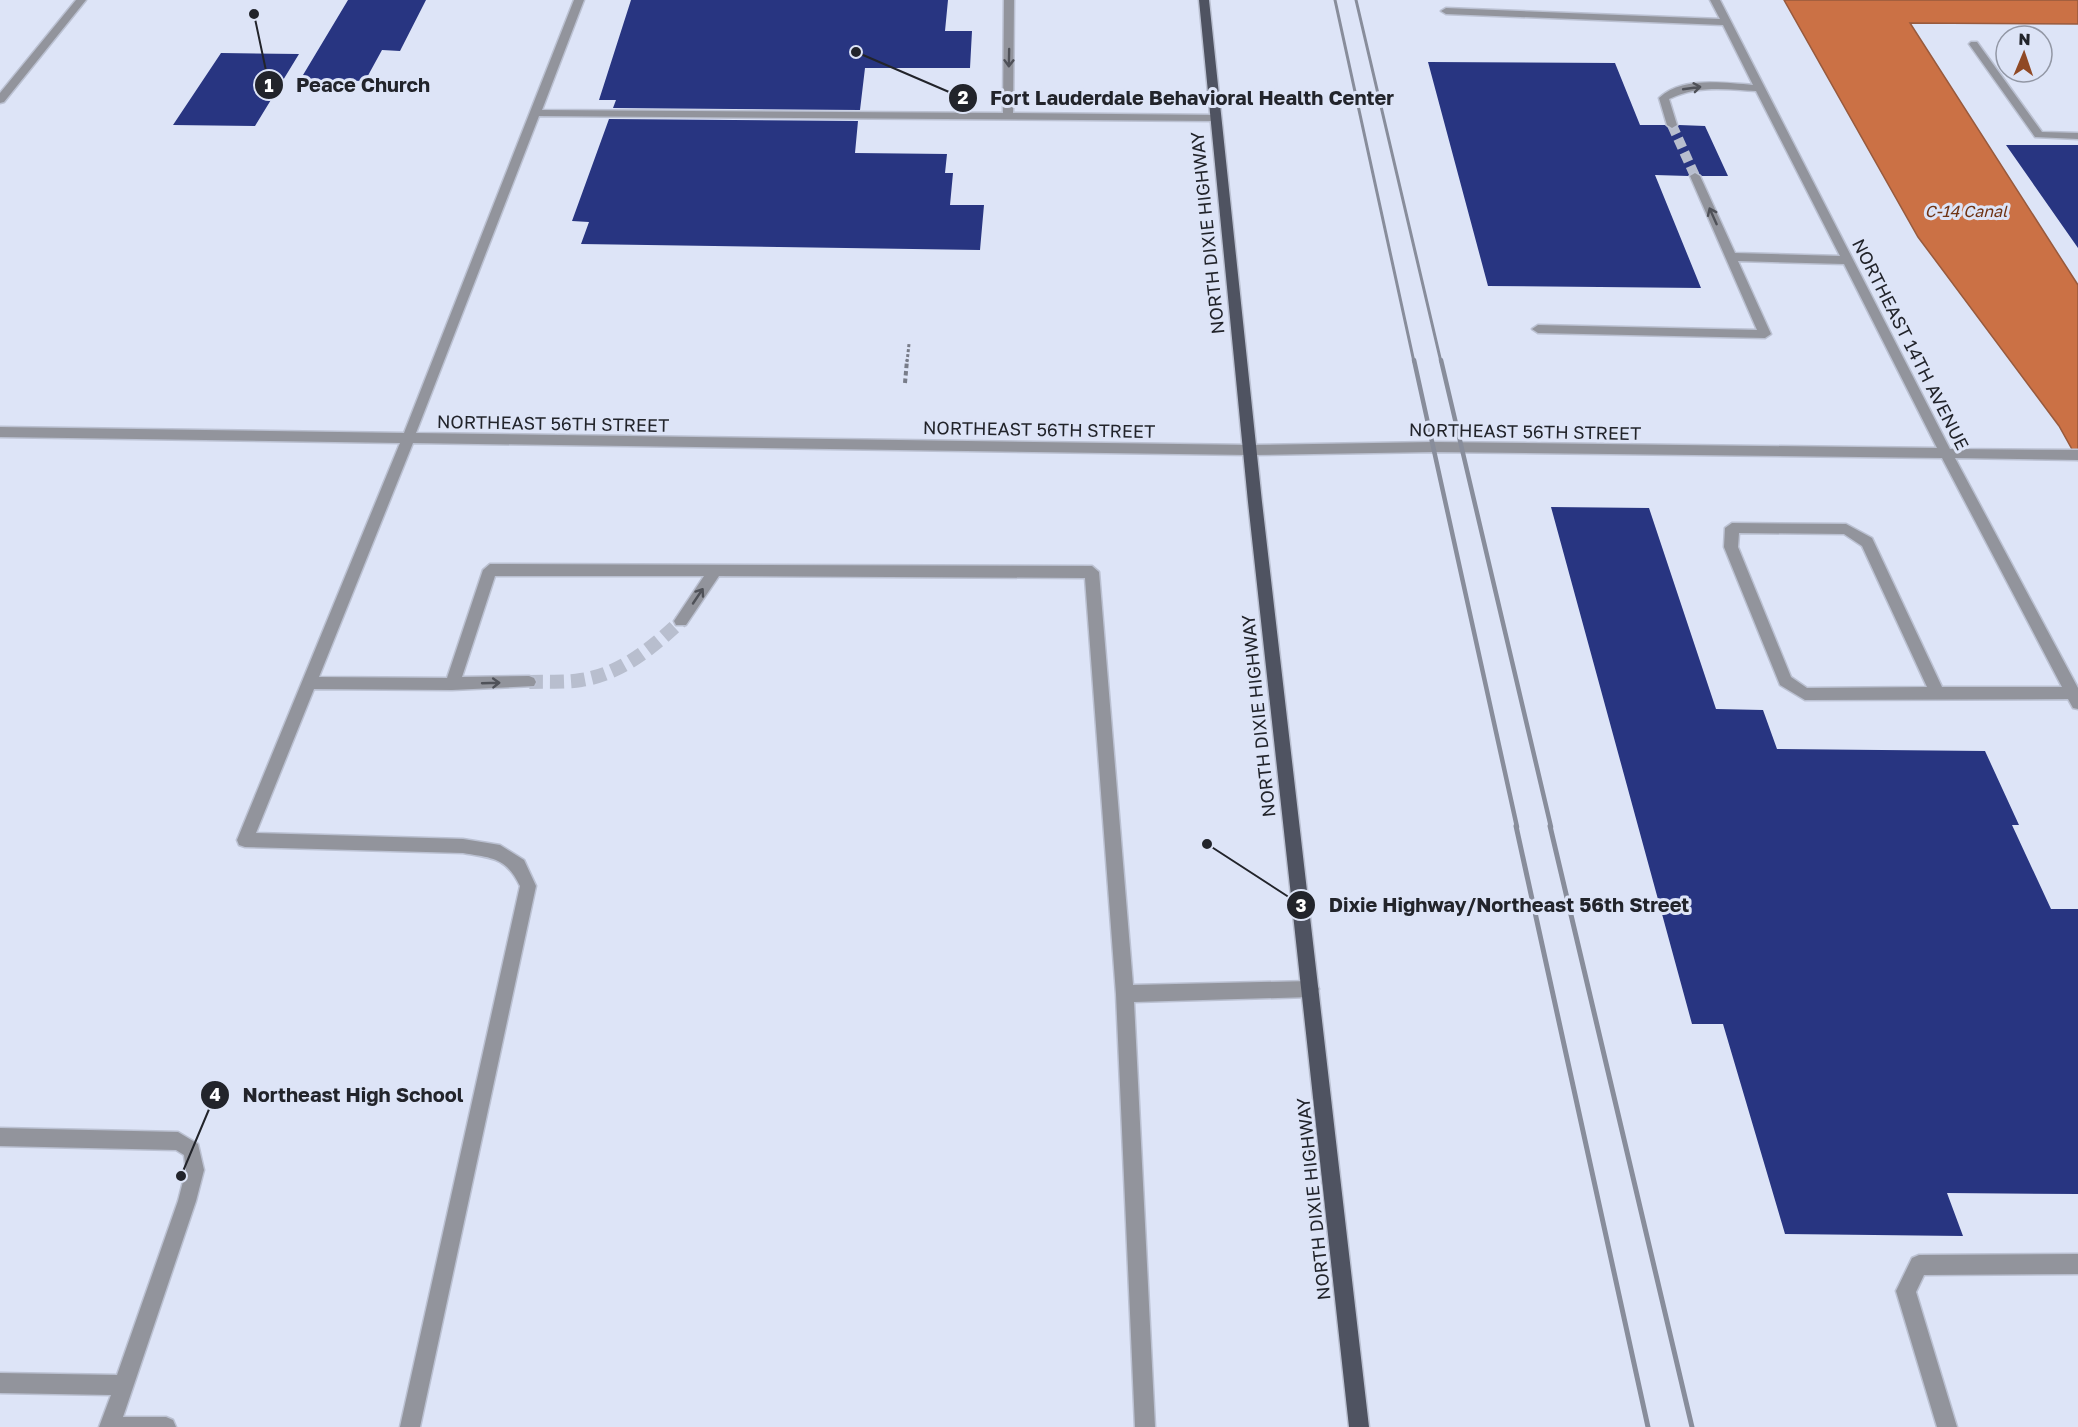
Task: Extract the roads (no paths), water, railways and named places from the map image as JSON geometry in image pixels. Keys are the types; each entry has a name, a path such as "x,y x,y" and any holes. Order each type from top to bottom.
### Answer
{"main road":[{"name":"NORTH DIXIE HIGHWAY","path":"1204,0 1250,450 1359,1427"}],"street":[{"path":"0,100 81,0"},
{"path":"410,1427 528,886 518,865 500,852 491,850 463,846 245,840 408,439 579,0"},
{"path":"1008,117 1009,0"},
{"name":"NORTHEAST 14TH AVENUE","path":"1715,0 1947,455 2075,698"},
{"path":"1446,11 1726,22"},
{"path":"1974,44 2039,135 2078,136"},
{"path":"1672,125 1664,98 1674,92 1697,87 1760,88"},
{"path":"535,113 1216,118"},
{"path":"1538,329 1765,334 1695,176"},
{"path":"1731,257 1848,260"},
{"name":"NORTHEAST 56TH STREET","path":"0,432 1250,450 1443,447 2073,455"},
{"path":"1937,693 1867,542 1845,530 1732,528 1731,547 1785,681 1805,694 1937,693 2075,698"},
{"path":"452,684 490,570 1092,572 1125,994 1145,1427"},
{"path":"681,621 715,571"},
{"path":"309,683 529,682"},
{"path":"1125,994 1310,989"},
{"path":"0,1137 178,1141 192,1150 195,1170 187,1201 109,1426 166,1427"},
{"path":"1947,1427 1906,1291 1919,1265 2078,1264"},
{"path":"0,1383 124,1384"}],"water":[{"name":"C-14 Canal","path":"1784,0 2078,0 2078,24 1910,23 2078,285 2078,460 2059,426 1918,237"}],"tunnel":[{"path":"1672,125 1695,176"},
{"path":"529,682 575,681 609,672 623,666 647,650 681,621"}],"railway":[{"path":"1335,0 1414,362"},
{"path":"1356,0 1441,362"},
{"path":"1414,360 1517,827"},
{"path":"1441,360 1551,827"},
{"path":"1516,826 1648,1427"},
{"path":"1550,826 1692,1427"}],"place":[{"name":"Peace Church","path":"254,14"},
{"name":"Fort Lauderdale Behavioral Health Center","path":"856,52"},
{"name":"Dixie Highway/Northeast 56th Street","path":"1207,844"},
{"name":"Northeast High School","path":"181,1176"}]}
